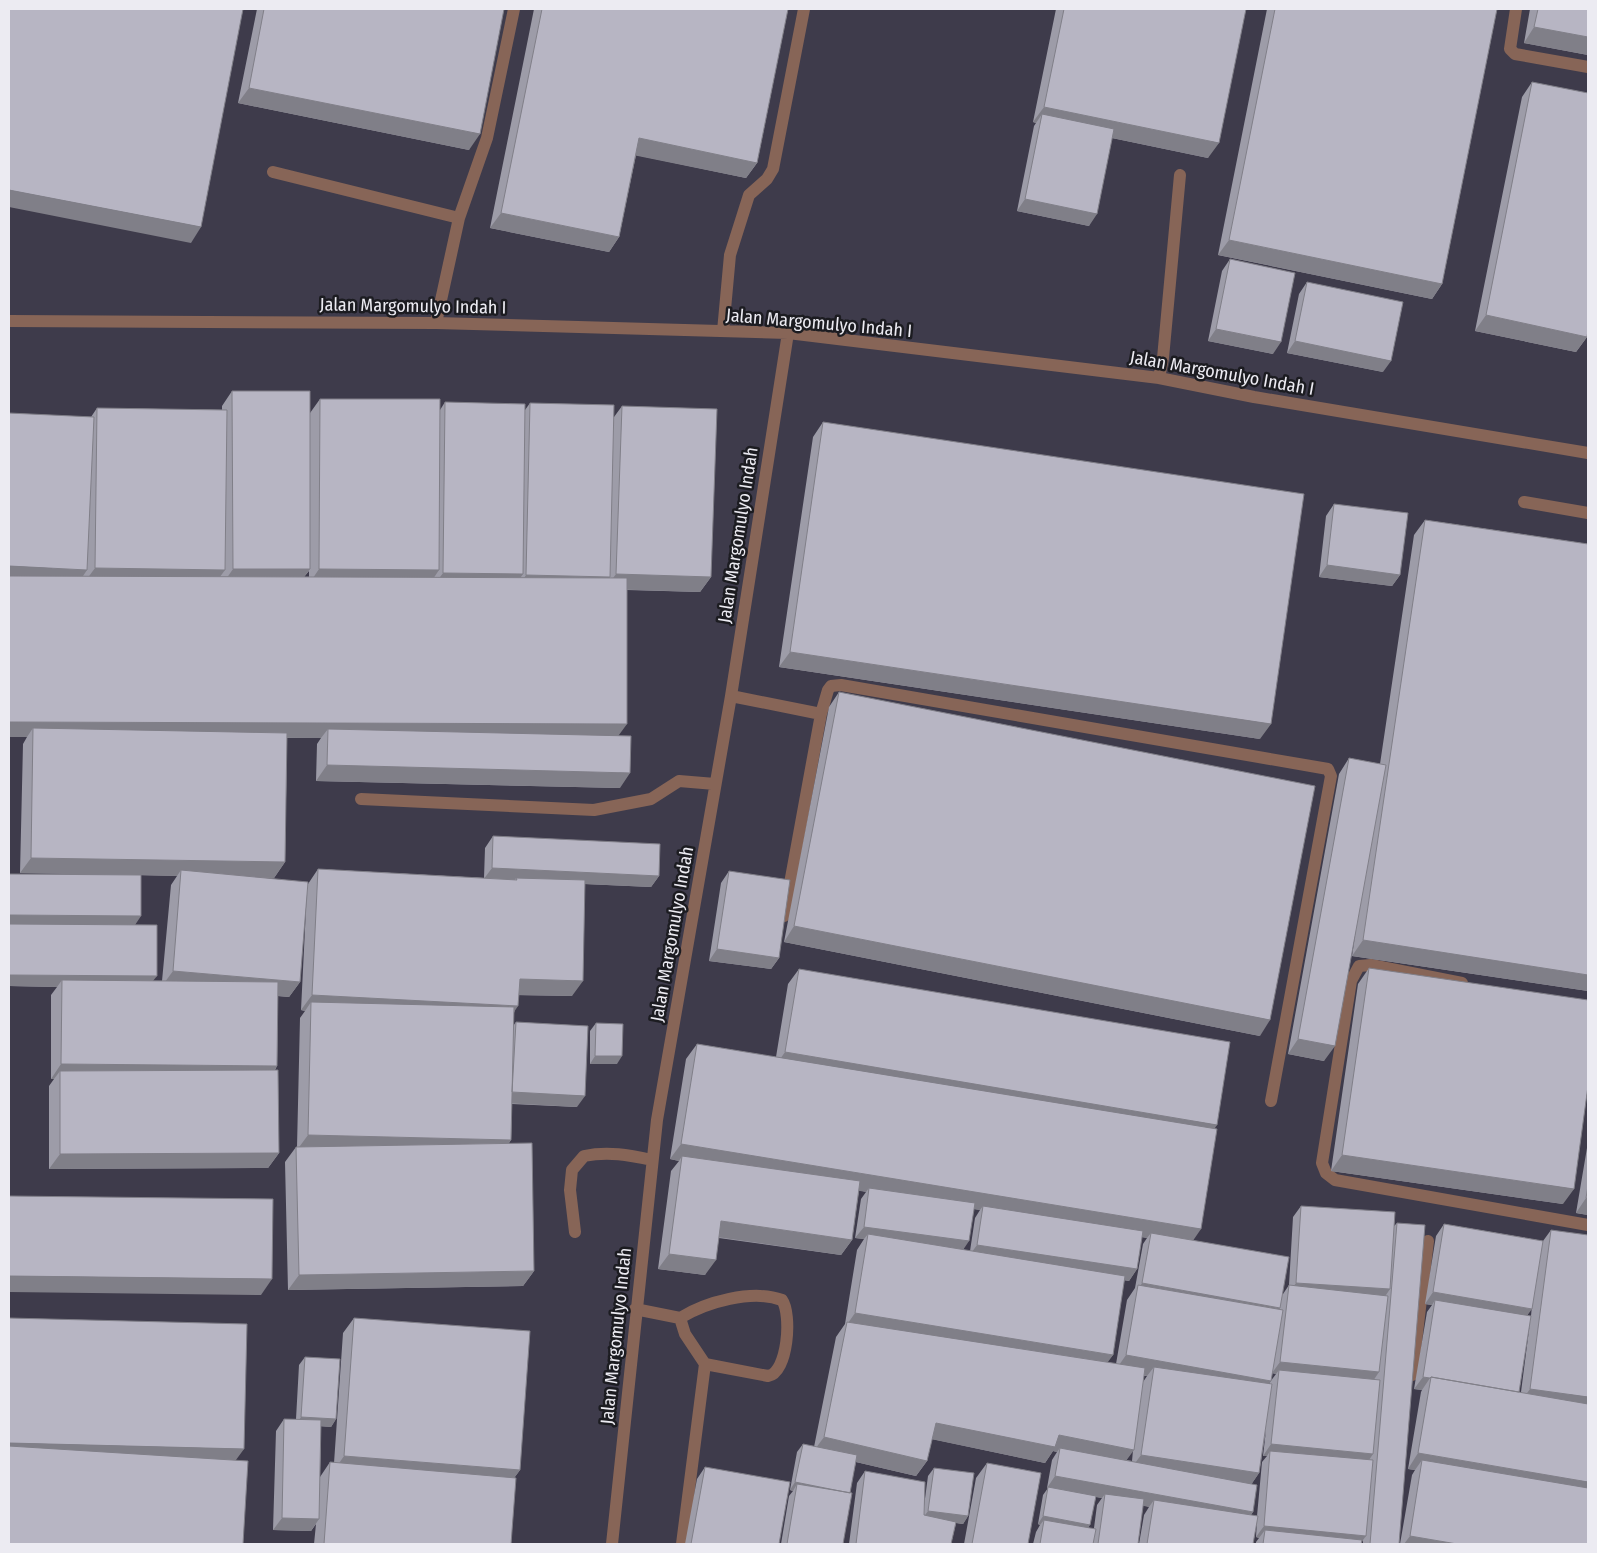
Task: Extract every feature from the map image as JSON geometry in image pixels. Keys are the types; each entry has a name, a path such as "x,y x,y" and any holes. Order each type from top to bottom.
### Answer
{"lane":[{"path":"436,323 459,218 487,138 514,9"},
{"path":"723,331 730,255 749,195 767,179 773,169 804,9"},
{"path":"1516,9 1510,41 1510,49 1515,54 1588,67"},
{"path":"273,172 459,218"},
{"path":"1159,378 1164,349 1180,175"},
{"name":"Jalan Margomulyo Indah I","path":"9,321 436,323 788,333 1159,378 1254,397 1588,453"},
{"name":"Jalan Margomulyo Indah","path":"612,1544 635,1309 657,1120 730,696 788,333"},
{"path":"1524,502 1588,513"},
{"path":"784,917 821,714 831,686 841,685 1328,769 1331,776 1271,1101"},
{"path":"730,696 821,714"},
{"path":"361,799 594,810 651,799 679,781 715,784"},
{"path":"1475,985 1371,965 1359,966 1351,981 1322,1163 1326,1173 1335,1180 1588,1225"},
{"path":"575,1232 570,1190 572,1170 584,1156 601,1152 627,1154 652,1160"},
{"path":"1411,1388 1428,1241"},
{"path":"635,1309 680,1318 697,1307 742,1297 772,1296 782,1300 788,1315 782,1364 776,1373 768,1376 706,1364 684,1334 680,1318"},
{"path":"682,1544 706,1364"}],"shaded area":[{"path":"9,9 1588,9 1588,1544 9,1544"}],"building":[{"path":"9,9 243,9 201,227 9,190"},
{"path":"264,9 504,9 480,134 249,88"},
{"path":"542,9 788,9 757,163 639,138 619,237 501,213"},
{"path":"1064,9 1246,9 1219,143 1044,107"},
{"path":"1275,9 1497,9 1442,284 1229,240"},
{"path":"1538,9 1588,9 1588,37 1534,27"},
{"path":"1532,82 1588,93 1587,337 1486,315"},
{"path":"1042,114 1114,129 1097,214 1025,199"},
{"path":"1230,259 1295,273 1281,342 1216,329"},
{"path":"1307,282 1403,302 1391,361 1295,341"},
{"path":"232,391 310,391 310,569 233,569"},
{"path":"320,399 440,399 439,570 319,569"},
{"path":"445,402 525,404 523,574 443,573"},
{"path":"530,403 614,405 610,577 526,575"},
{"path":"622,406 717,409 711,577 616,574"},
{"path":"97,408 227,410 225,570 95,568"},
{"path":"9,413 94,417 87,570 9,566"},
{"path":"823,422 1304,494 1271,724 790,652"},
{"path":"1334,504 1408,513 1400,575 1327,565"},
{"path":"1425,520 1588,544 1588,975 1363,940"},
{"path":"9,576 627,578 627,724 9,722"},
{"path":"839,692 1315,786 1270,1020 794,926"},
{"path":"33,728 287,733 285,862 31,858"},
{"path":"328,729 631,736 630,773 327,765"},
{"path":"1349,758 1386,765 1335,1046 1298,1039"},
{"path":"493,836 660,844 659,876 492,868"},
{"path":"318,869 517,880 516,878 585,880 583,981 520,979 518,1006 312,995"},
{"path":"181,870 308,882 300,982 173,971"},
{"path":"729,871 790,880 779,958 717,949"},
{"path":"9,874 141,875 141,916 9,915"},
{"path":"9,924 157,925 157,976 9,975"},
{"path":"1369,968 1588,1000 1588,1086 1574,1189 1342,1155"},
{"path":"799,969 1230,1042 1217,1125 785,1052"},
{"path":"62,980 278,982 277,1066 61,1064"},
{"path":"311,1002 514,1007 511,1140 308,1135"},
{"path":"516,1022 588,1026 585,1096 512,1092"},
{"path":"596,1023 623,1024 622,1056 595,1056"},
{"path":"697,1044 1217,1129 1201,1229 681,1144"},
{"path":"278,1070 279,1153 60,1154 60,1071"},
{"path":"532,1143 534,1271 299,1275 296,1147"},
{"path":"682,1156 860,1181 852,1240 721,1221 716,1260 669,1254"},
{"path":"869,1188 975,1203 969,1241 864,1227"},
{"path":"9,1196 273,1199 272,1279 9,1276"},
{"path":"983,1206 1143,1231 1137,1269 977,1245"},
{"path":"1301,1206 1395,1212 1390,1289 1296,1283"},
{"path":"1397,1223 1425,1225 1399,1544 1370,1544"},
{"path":"1444,1224 1543,1241 1532,1309 1433,1292"},
{"path":"1551,1230 1588,1235 1588,1397 1530,1389"},
{"path":"1151,1233 1289,1257 1280,1308 1142,1283"},
{"path":"868,1234 1125,1276 1113,1355 855,1313"},
{"path":"1138,1285 1283,1310 1271,1381 1126,1355"},
{"path":"1289,1285 1388,1296 1379,1372 1280,1362"},
{"path":"1435,1300 1531,1316 1519,1392 1423,1377"},
{"path":"9,1318 247,1324 244,1449 9,1443"},
{"path":"354,1318 530,1331 520,1470 344,1456"},
{"path":"847,1322 1145,1368 1134,1450 1059,1435 1055,1447 936,1423 927,1461 824,1437"},
{"path":"305,1357 340,1359 336,1419 301,1417"},
{"path":"1154,1367 1272,1384 1259,1473 1141,1455"},
{"path":"1279,1370 1380,1380 1373,1454 1271,1444"},
{"path":"1431,1377 1588,1404 1588,1482 1418,1453"},
{"path":"284,1419 321,1420 319,1519 282,1518"},
{"path":"803,1444 857,1455 850,1493 795,1482"},
{"path":"9,1446 248,1461 243,1544 9,1544"},
{"path":"1060,1448 1257,1485 1253,1512 1055,1476"},
{"path":"1270,1451 1373,1460 1366,1536 1264,1526"},
{"path":"1422,1460 1588,1488 1588,1544 1457,1544 1410,1536"},
{"path":"330,1462 516,1478 511,1544 324,1544"},
{"path":"987,1463 1041,1473 1028,1544 972,1544"},
{"path":"705,1467 790,1482 779,1544 691,1544"},
{"path":"934,1468 974,1473 968,1516 928,1511"},
{"path":"865,1471 925,1482 924,1515 956,1522 951,1544 856,1544"},
{"path":"797,1484 852,1493 843,1544 787,1544"},
{"path":"1048,1487 1096,1496 1090,1525 1043,1516"},
{"path":"1105,1494 1144,1499 1138,1544 1098,1544"},
{"path":"1154,1500 1258,1516 1253,1544 1147,1544"},
{"path":"1044,1520 1096,1529 1093,1544 1040,1544"},
{"path":"1265,1530 1362,1540 1361,1544 1263,1544"}]}
